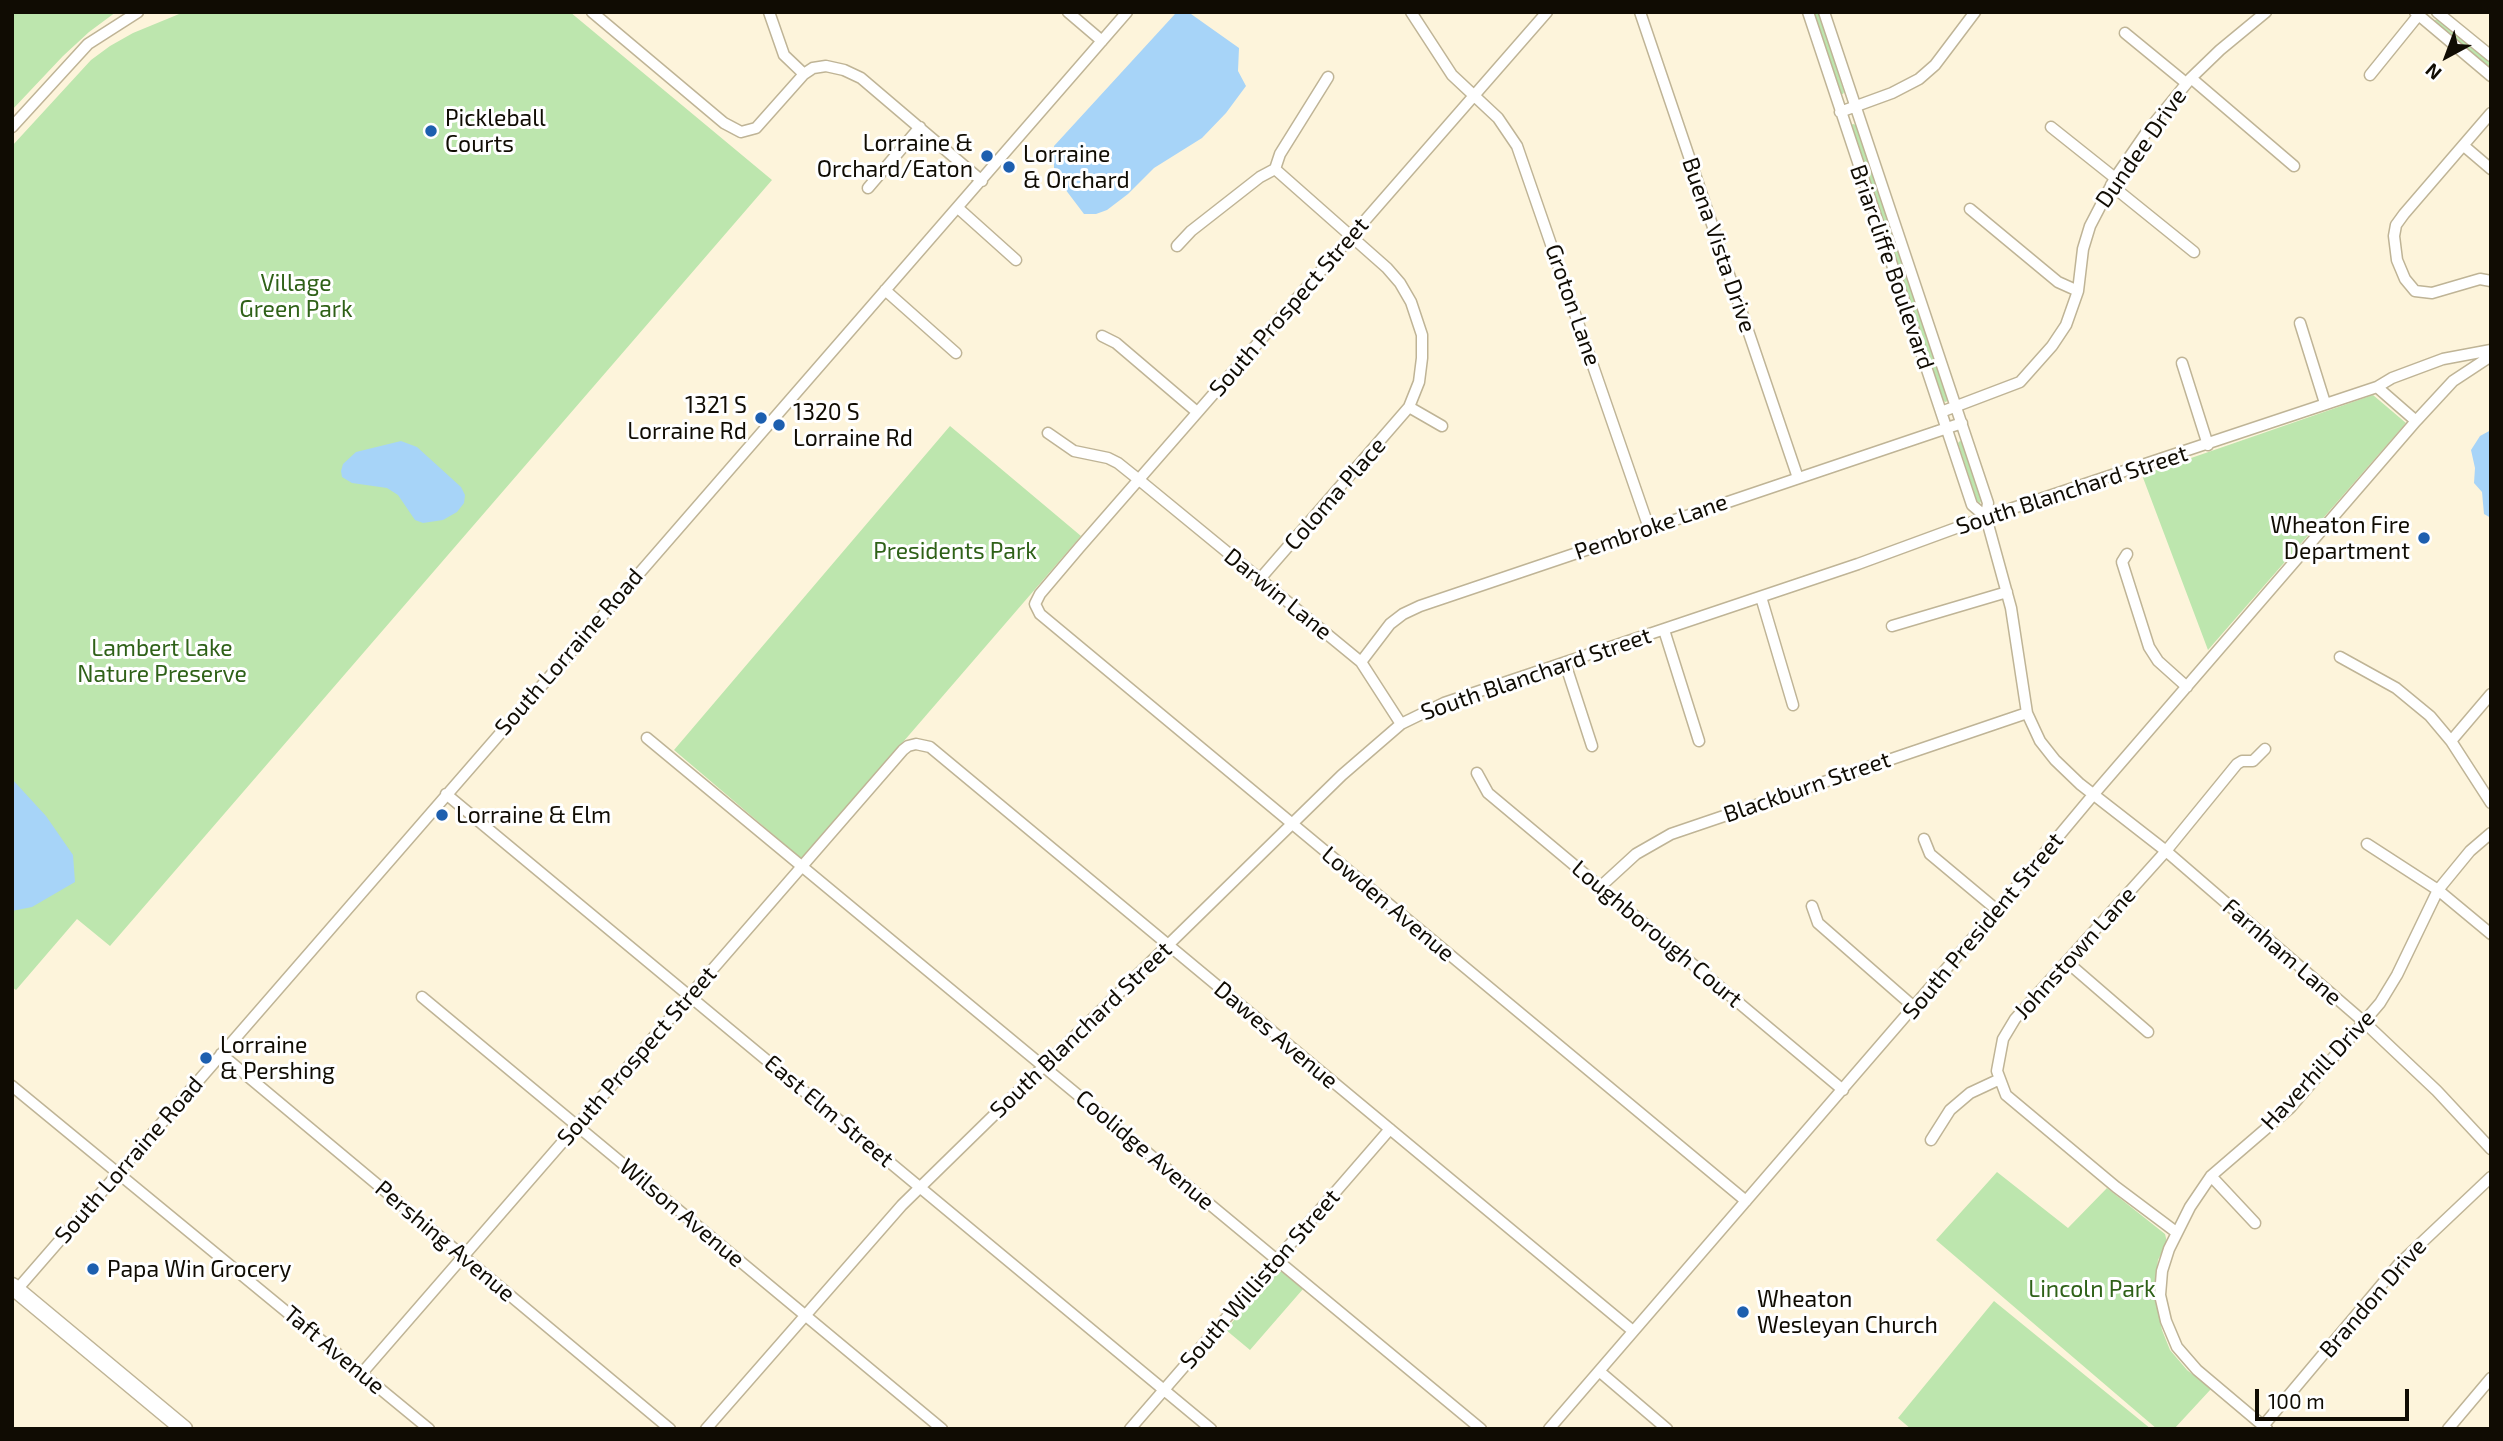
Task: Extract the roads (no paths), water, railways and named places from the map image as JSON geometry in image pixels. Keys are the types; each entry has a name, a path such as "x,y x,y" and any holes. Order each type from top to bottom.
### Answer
{"main road":[{"path":"14,1290 184,1429"}],"street":[{"path":"12,127 88,44 138,12"},
{"path":"592,12 724,123 741,132 756,128 804,74 813,68 826,66 855,74 982,181"},
{"path":"769,12 784,55 804,74"},
{"path":"1068,12 1102,41"},
{"name":"South Lorraine Road","path":"14,1290 1127,12"},
{"name":"Groton Lane","path":"1411,12 1443,64 1508,131 1525,163 1649,528"},
{"name":"South Prospect Street","path":"1035,604 1040,594 1138,479 1547,12"},
{"name":"Buena Vista Drive","path":"1640,12 1798,478"},
{"name":"Briarcliffe Boulevard","path":"1808,12 1972,505 1986,517"},
{"name":"Briarcliffe Boulevard","path":"1824,12 1988,503 1986,517 2007,592 2027,712 2045,749 2066,772 2094,795"},
{"path":"1840,112 1892,93 1919,79 1935,65 1975,12"},
{"name":"Dundee Drive","path":"1941,412 2012,387 2028,376 2059,337 2071,313 2078,291 2086,237 2096,211 2113,182 2146,133 2189,81 2220,50 2266,12"},
{"path":"2437,12 2491,56"},
{"path":"2370,75 2418,13 2491,76"},
{"path":"2125,33 2294,166"},
{"path":"1177,246 1191,231 1260,177 1275,169 1280,154 1328,77"},
{"path":"2491,113 2396,225 2393,236 2396,260 2405,279 2415,291 2432,293 2480,279 2491,281"},
{"path":"868,188 920,127"},
{"path":"2051,127 2194,252"},
{"path":"2464,146 2491,169"},
{"name":"Coloma Place","path":"1259,580 1409,407 1419,382 1422,358 1422,335 1416,315 1405,291 1393,274 1275,169"},
{"path":"958,208 1016,260"},
{"path":"1970,209 2058,282 2078,291"},
{"path":"885,290 956,353"},
{"path":"2300,323 2325,403"},
{"path":"1102,336 1115,343 1196,412"},
{"name":"South Blanchard Street","path":"706,1429 920,1187 1292,824 1367,752 1401,724 1444,702 1664,630 1986,517 2377,387 2392,377 2443,359 2491,350"},
{"name":"South President Street","path":"1549,1429 2416,421 2453,381 2491,356"},
{"path":"2182,363 2208,445"},
{"path":"2377,387 2416,421"},
{"path":"1409,407 1442,426"},
{"name":"Pembroke Lane","path":"1361,662 1390,624 1409,610 1962,424"},
{"name":"Darwin Lane","path":"1048,433 1074,451 1108,458 1118,463 1361,662 1401,724"},
{"path":"2126,554 2122,562 2149,647 2158,661 2187,687"},
{"path":"1892,626 2007,592"},
{"path":"1760,597 1793,705"},
{"name":"Lowden Avenue","path":"1035,604 1038,612 1746,1201"},
{"path":"1664,630 1699,741"},
{"path":"2340,657 2411,699 2430,716 2451,740 2491,803"},
{"path":"1565,663 1592,746"},
{"path":"2451,740 2491,694"},
{"name":"Blackburn Street","path":"1600,887 1636,854 1671,834 2027,712"},
{"name":"Coolidge Avenue","path":"647,738 1481,1429"},
{"name":"South Prospect Street","path":"362,1373 903,750 916,744"},
{"name":"Dawes Avenue","path":"916,744 930,747 1633,1331"},
{"name":"Johnstown Lane","path":"2000,1079 1997,1071 2003,1039 2015,1019 2166,852 2237,764 2253,761 2265,749"},
{"name":"Loughborough Court","path":"1477,773 1488,793 1843,1090"},
{"name":"East Elm Street","path":"446,794 1212,1429"},
{"name":"Farnham Lane","path":"2094,795 2166,852 2364,1022 2437,1091 2491,1149"},
{"name":"Haverhill Drive","path":"2265,1427 2185,1357 2171,1335 2160,1295 2162,1271 2176,1231 2211,1176 2290,1108 2380,1003 2397,975 2438,890 2491,832"},
{"path":"1924,839 1930,854 1997,910"},
{"path":"2367,844 2438,890 2491,934"},
{"path":"1812,906 1818,923 1914,1007"},
{"path":"2067,962 2148,1032"},
{"name":"Wilson Avenue","path":"422,997 942,1429"},
{"name":"Pershing Avenue","path":"220,1054 670,1429"},
{"path":"1931,1140 1951,1110 1970,1093 2000,1079 2006,1095 2116,1187 2176,1231"},
{"name":"Taft Avenue","path":"12,1086 429,1429"},
{"name":"South Williston Street","path":"1130,1429 1390,1129"},
{"path":"2211,1176 2255,1223"},
{"name":"Brandon Drive","path":"2265,1427 2399,1264 2491,1177"},
{"path":"1599,1371 1667,1429"},
{"path":"2448,1429 2491,1378"}],"water":[{"path":"1175,14 1191,14 1239,48 1238,71 1246,86 1226,113 1202,138 1154,168 1107,210 1084,214 1054,170 1054,146"},
{"path":"2491,430 2491,518 2484,514 2482,492 2474,483 2475,468 2471,450 2480,436"},
{"path":"401,441 417,447 461,487 465,495 464,503 457,512 443,520 423,523 415,520 398,495 387,488 352,483 342,477 343,464 356,452"},
{"path":"12,779 46,816 73,855 75,882 32,907 12,911"}],"place":[{"name":"Pickleball Courts","path":"431,131"},
{"name":"Lorraine & Orchard/Eaton","path":"987,156"},
{"name":"Lorraine & Orchard","path":"1009,167"},
{"name":"1321 S Lorraine Rd","path":"761,418"},
{"name":"1320 S Lorraine Rd","path":"779,425"},
{"name":"Wheaton Fire Department","path":"2424,538"},
{"name":"Lorraine & Elm","path":"442,815"},
{"name":"Lorraine & Pershing","path":"206,1058"},
{"name":"Papa Win Grocery","path":"93,1269"},
{"name":"Wheaton Wesleyan Church","path":"1743,1312"}],"park label":[{"name":"Village Green Park","path":"296,296"},
{"name":"Presidents Park","path":"955,551"},
{"name":"Lambert Lake Nature Preserve","path":"162,661"},
{"name":"Lincoln Park","path":"2092,1289"}]}
